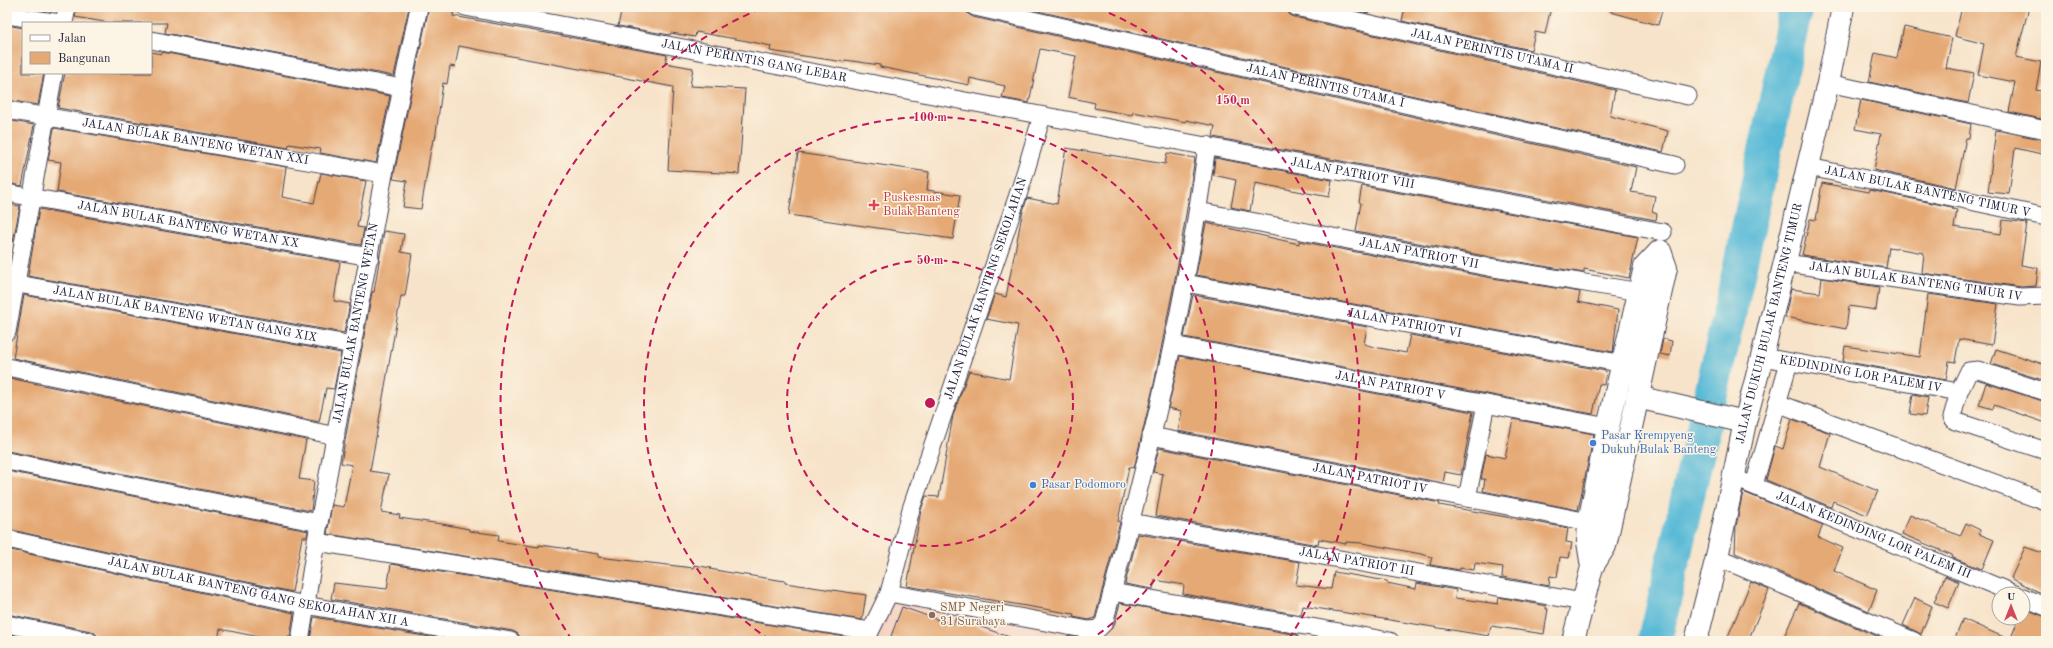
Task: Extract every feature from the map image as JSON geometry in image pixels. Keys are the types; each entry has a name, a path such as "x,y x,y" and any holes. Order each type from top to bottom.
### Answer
{"street":[{"path":"64,22 67,7"},
{"name":"JALAN BULAK BANTENG WETAN","path":"300,641 319,523 354,345 384,174 419,7"},
{"name":"JALAN PERINTIS GANG LEBAR","path":"465,7 1042,116"},
{"name":"JALAN PERINTIS UTAMA I","path":"975,7 1674,165"},
{"name":"JALAN PERINTIS UTAMA II","path":"1296,7 1688,96"},
{"name":"JALAN DUKUH BULAK BANTENG TIMUR","path":"1701,639 1718,557 1732,477 1737,420 1762,357 1809,167 1843,7"},
{"path":"7,15 53,22"},
{"path":"152,40 402,88"},
{"path":"7,332 12,283 31,198 54,74"},
{"path":"1828,83 2046,130"},
{"name":"JALAN BULAK BANTENG WETAN XXI","path":"7,110 384,174"},
{"name":"JALAN PATRIOT VIII","path":"1042,116 1207,145 1663,232"},
{"name":"JALAN BULAK BANTENG SEKOLAHAN","path":"868,636 889,593 911,509 1022,183 1042,116"},
{"path":"889,593 1089,630 1098,629 1104,623 1173,345 1186,283 1207,145"},
{"name":"JALAN BULAK BANTENG TIMUR V","path":"1809,167 2046,217"},
{"name":"JALAN BULAK BANTENG WETAN XX","path":"7,193 370,257"},
{"name":"JALAN PATRIOT VII","path":"1198,211 1488,267 1640,292"},
{"path":"1573,641 1592,567 1605,546 1644,399 1666,268 1660,251 1645,267 1624,364 1608,427 1589,522 1588,542 1592,567"},
{"name":"JALAN BULAK BANTENG TIMUR IV","path":"1785,263 2020,297 2046,296"},
{"name":"JALAN BULAK BANTENG WETAN GANG XIX","path":"12,283 354,345"},
{"name":"JALAN PATRIOT VI","path":"1186,283 1624,364"},
{"name":"JALAN PATRIOT V","path":"1173,345 1608,427"},
{"name":"KEDINDING LOR PALEM IV","path":"1762,357 1959,392"},
{"path":"1754,485 1789,362"},
{"path":"7,367 336,436"},
{"path":"2046,392 1978,370 1967,373 1952,412 1952,417 1955,421 2046,451"},
{"path":"1644,399 1737,420"},
{"path":"1778,403 2046,502"},
{"path":"1467,498 1486,404"},
{"name":"JALAN PATRIOT IV","path":"1151,436 1589,522"},
{"path":"7,461 319,523"},
{"name":"JALAN KEDINDING LOR PALEM III","path":"1732,477 1996,586"},
{"name":"JALAN PATRIOT III","path":"1130,522 1583,602"},
{"name":"JALAN BULAK BANTENG GANG SEKOLAHAN XII A","path":"7,539 305,605 511,641"},
{"path":"317,542 868,636"},
{"path":"1718,557 1914,641"},
{"path":"1112,592 1390,641"},
{"path":"2031,600 2046,607"},
{"path":"7,624 89,641"}],"shaded area":[{"name":"SMP Negeri 31 Surabaya","path":"886,596 1084,634 1082,641 871,641"}],"building":[{"path":"77,7 409,7 394,76 165,33 167,23 104,22 75,17"},
{"path":"429,7 454,7 453,16 667,55 665,63 693,68 690,86 745,89 739,174 668,170 673,87 459,46 455,67 450,66 447,84 443,83 435,140 433,140 430,154 421,209 403,207 407,181 393,179"},
{"path":"622,7 965,7 968,14 973,17 1636,167 1631,192 1655,196 1652,212 1657,214 1656,220 1213,137 1215,126 1186,120 1186,122 1133,112 1132,115 1094,108 1095,103 1068,97 1076,56 1040,49 1029,103 1002,98 1005,86 970,78 969,85 880,67 880,65 845,60 844,62 770,51 771,46 696,32 695,37 671,33 670,35 618,26"},
{"path":"1020,7 1286,7 1289,14 1294,17 1615,90 1610,116 1668,131 1663,152"},
{"path":"1341,7 1370,7 1369,13"},
{"path":"1405,7 1551,7 1545,34 1535,32 1531,50 1402,21"},
{"path":"1612,7 1663,7 1658,25 1611,12"},
{"path":"1962,7 2029,7 2016,57 2041,62 2036,90 2046,92 2046,120 2009,112 2015,82 1978,75 1984,44 1955,36"},
{"path":"7,25 22,28 22,74 44,74 38,105 7,100"},
{"path":"1904,27 1952,38 1946,68 1974,73 1968,103 1869,82 1875,53 1897,58"},
{"path":"152,52 162,54 162,52 390,96 376,163 320,153 321,149 289,144 288,148 58,108 65,74 152,74"},
{"path":"1861,100 1971,124 1969,138 1966,138 1956,188 1874,170 1881,134 1855,129"},
{"path":"7,120 34,125 22,186 7,183"},
{"path":"54,128 286,167 282,197 314,203 321,173 366,181 357,227 364,228 361,245 57,192 61,162 48,160"},
{"path":"1996,130 2046,140 2046,155 2015,148 2009,194 1988,192"},
{"path":"1066,148 1165,164 1167,153 1195,158 1178,264 1154,384 1134,468 1129,467 1118,521 1120,522 1095,618 1089,620 1073,617 1074,614 907,586 921,510 926,496 939,497 953,415 969,371 1009,379 1018,325 986,319 995,294 1006,297 1022,215 1027,198 1057,204"},
{"name":"Puskesmas Bulak Banteng","path":"798,153 929,172 927,190 960,195 953,239 789,215"},
{"path":"1215,158 1332,180 1329,197 1255,183 1250,211 1231,207 1236,180 1213,175"},
{"path":"1822,183 1869,192 1870,190 1952,207 1952,209 1957,210 1954,227 2001,234 2003,220 2027,223 2021,265 2038,268 2036,286 2021,287 1922,273 1924,253 1889,247 1886,268 1802,255 1810,219 1816,220"},
{"path":"1362,186 1638,237 1629,278 1584,269 1584,273 1490,257 1356,231 1361,203 1359,202"},
{"path":"7,204 20,206 13,242 7,241"},
{"path":"39,209 340,262 334,301 350,304 344,333 28,276"},
{"path":"1206,223 1299,244 1299,241 1486,277 1580,292 1578,302 1618,310 1613,352 1196,275"},
{"path":"384,231 404,234 401,252 412,254 405,296 401,296 370,471 389,474 381,512 400,515 399,518 442,524 469,529 469,531 499,535 498,541 539,547 539,545 570,549 598,554 598,557 694,568 694,565 726,572 785,581 785,583 866,595 862,620 327,534 332,505 344,507 352,465 341,463 372,292 374,292"},
{"path":"1822,278 1879,287 1876,310 1849,306 1846,329 1785,317 1791,289 1820,293"},
{"path":"1928,294 1998,304 1992,345 1959,339 1955,362 1949,361 1946,380 1843,361 1845,346 1920,357"},
{"path":"24,295 341,353 334,389 326,388 319,422 13,358"},
{"path":"1193,295 1367,327 1364,344 1406,353 1410,335 1606,371 1604,385 1599,384 1593,414 1184,337"},
{"path":"1663,339 1672,341 1670,356 1660,354"},
{"path":"1996,349 2046,365 2046,381 1991,364"},
{"path":"1180,356 1473,412 1461,475 1445,472 1443,483 1178,431 1182,411 1168,408"},
{"path":"9,378 306,440 299,479 314,481 311,511 7,451 7,390"},
{"path":"1986,383 2046,402 2046,423 1994,405 1993,409 1979,405"},
{"path":"1913,394 1928,397 1925,416 1910,414"},
{"path":"1513,419 1594,434 1578,510 1483,491 1485,479 1481,479 1486,454 1505,458"},
{"path":"1792,419 1830,433 1820,467 1878,491 1867,515 1833,501 1831,507 1766,480 1775,446 1783,449"},
{"path":"1159,448 1440,503 1439,505 1568,528 1566,542 1572,543 1569,558 1560,557 1557,577 1550,576 1549,586 1502,577 1503,567 1475,563 1474,570 1460,568 1460,570 1430,565 1432,557 1362,543 1346,542 1346,544 1319,539 1318,545 1156,516 1163,474 1153,472"},
{"path":"7,471 308,531 307,537 302,537 292,592 7,529"},
{"path":"1743,492 1823,525 1818,537 1843,548 1834,571 1877,590 1869,611 1735,553 1736,526"},
{"path":"1910,515 1960,536 1966,523 1980,530 1979,534 1994,540 1982,569 1953,558 1952,555 1902,534"},
{"path":"1138,534 1300,562 1296,585 1331,589 1334,572 1387,581 1387,583 1416,589 1417,583 1456,590 1455,598 1498,604 1499,597 1546,606 1546,609 1548,609 1544,634 1491,626 1489,636 1303,606 1301,615 1183,594 1184,585 1155,580 1153,589 1125,584"},
{"path":"2025,547 2046,554 2046,596 2031,588 2031,586 2027,586 2011,578"},
{"path":"7,549 294,613 290,637 288,637 287,641 279,641 220,629 218,641 99,641 96,634 91,631 7,614"},
{"path":"391,564 853,638 853,641 528,641 521,640 518,634 513,631 331,599 334,583 387,589"},
{"path":"1945,576 1959,582 1948,608 1934,602"},
{"path":"1751,582 1769,590 1748,641 1726,641"},
{"path":"1915,598 1932,606 1921,634 1903,625"},
{"path":"1120,603 1298,635 1297,641 1117,641 1101,638 1114,626"},
{"path":"1799,603 1888,641 1782,641"},
{"path":"902,607 953,625 956,618 1015,639 1014,641 905,641 891,636"},
{"path":"2031,611 2046,617 2046,641 1954,641 1963,619 2010,640 2016,626 2031,626"},
{"path":"314,617 453,641 310,640"},
{"path":"7,634 40,641 7,641"},
{"path":"1068,636 1087,640 1100,639 1099,641 1067,641"}],"waterway":[{"path":"1655,641 1736,284 1796,7"}],"place":[{"name":"Puskesmas Bulak Banteng","path":"874,205"},
{"name":"Pasar Krempyeng Dukuh Bulak Banteng","path":"1593,443"},
{"name":"Pasar Podomoro","path":"1033,485"},
{"name":"SMP Negeri 31 Surabaya","path":"932,615"}]}
